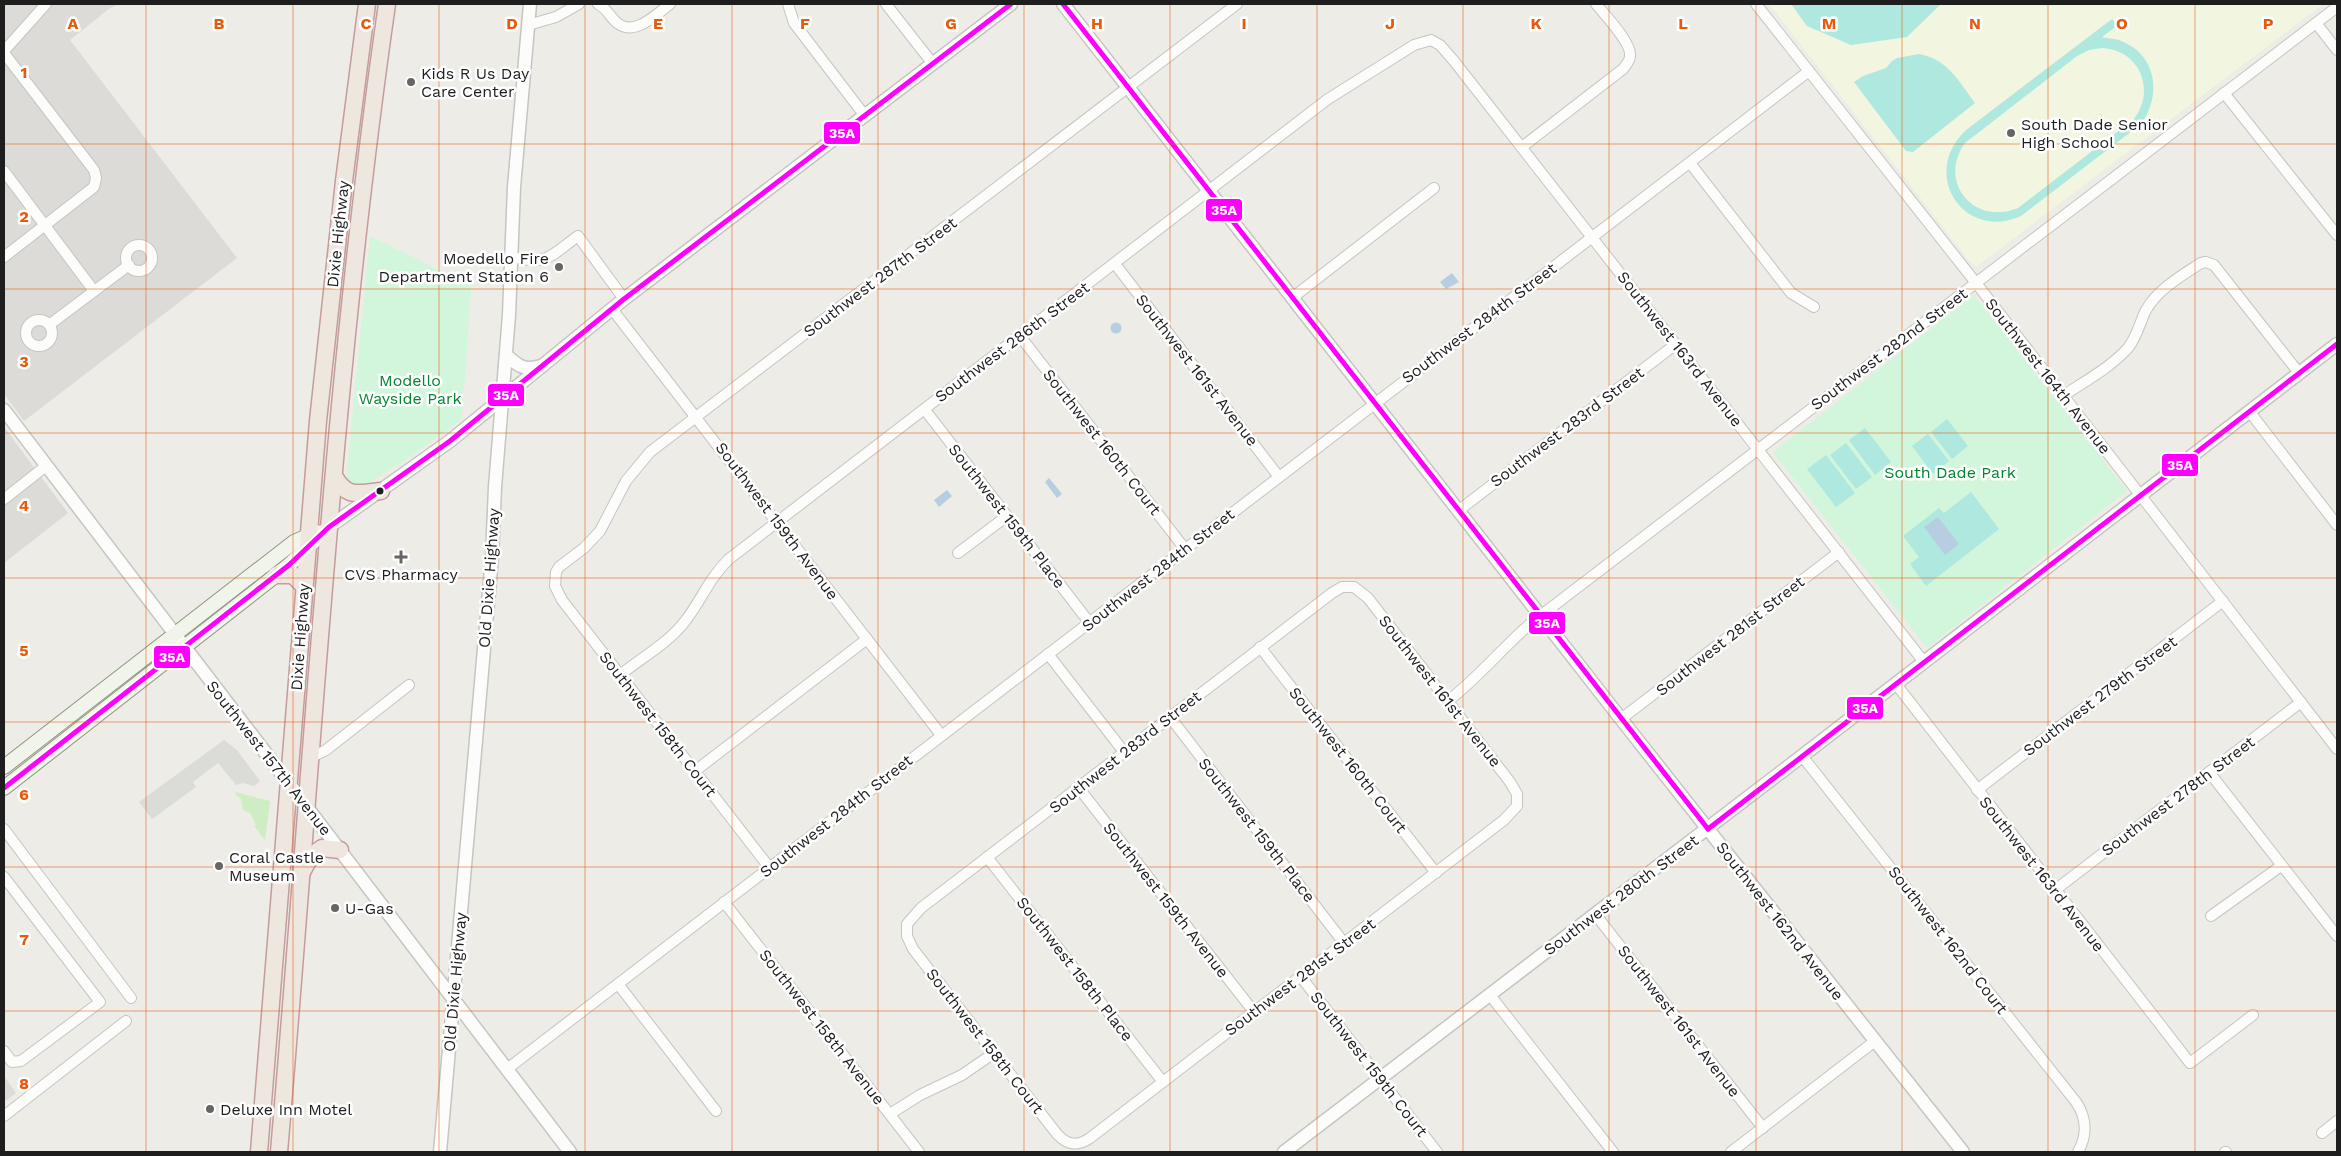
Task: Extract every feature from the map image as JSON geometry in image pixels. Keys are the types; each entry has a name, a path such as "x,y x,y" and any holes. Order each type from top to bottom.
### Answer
{"highway":[{"name":"Dixie Highway","path":"259,1152 307,542 333,275 368,4"},
{"path":"376,4 373,28 381,44"},
{"name":"Dixie Highway","path":"279,1152 342,383 362,184 387,4"},
{"path":"359,63 365,66 367,72 359,146 362,184"},
{"path":"333,275 340,282 342,288 334,348 342,383"},
{"path":"334,476 341,487 349,492 381,491"},
{"path":"276,575 292,576 304,586"},
{"path":"301,874 315,852 328,848 340,850"},
{"path":"263,1110 269,1138 268,1152"}],"main road":[{"path":"4,788 276,575 307,542 329,526"},
{"path":"4,767 294,542 307,542"}],"street":[{"path":"4,257 94,187 96,178 94,170 4,52 46,4"},
{"name":"Old Dixie Highway","path":"440,1152 492,557 512,257 514,187 530,4"},
{"path":"528,25 556,17 579,4"},
{"path":"598,4 620,25 633,28 646,22 670,4"},
{"path":"788,4 794,23 865,116"},
{"path":"886,4 933,64"},
{"path":"329,526 381,491 502,400 624,299 1010,4"},
{"name":"Southwest 162nd Avenue","path":"1063,4 1458,511 1875,1041 1958,1151"},
{"name":"Southwest 287th Street","path":"554,577 559,567 584,548 600,530 626,481 642,460 1237,4"},
{"path":"1522,147 1623,69 1630,56 1627,44 1596,4"},
{"name":"Southwest 164th Avenue","path":"1756,4 1976,282 2140,497 2337,749"},
{"name":"Southwest 282nd Street","path":"1448,701 1475,679 1505,647 1541,616 2337,6"},
{"path":"2316,23 2337,50"},
{"name":"Southwest 163rd Avenue","path":"1431,40 1447,51 1924,662"},
{"name":"Southwest 286th Street","path":"620,675 676,631 686,620 719,568 777,522 1340,91 1414,45 1431,40"},
{"name":"Southwest 284th Street","path":"507,1069 1809,71"},
{"path":"2224,93 2337,234"},
{"path":"1690,163 1791,292 1814,307"},
{"path":"4,171 94,291"},
{"path":"1292,298 1434,188"},
{"path":"512,257 529,261 542,261 578,236 624,299"},
{"path":"2063,396 2112,363 2129,347 2146,310 2161,291 2197,265 2206,262 2214,265 2299,373"},
{"name":"Southwest 161st Avenue","path":"1115,264 1279,476"},
{"path":"49,325 129,265"},
{"name":"Southwest 159th Avenue","path":"612,309 697,416 941,735"},
{"name":"Southwest 160th Court","path":"1020,336 1185,549"},
{"name":"Southwest 283rd Street","path":"1458,511 1676,344"},
{"name":"Southwest 280th Street","path":"1284,1152 1708,829 2337,344"},
{"path":"506,356 522,368 529,369 546,365"},
{"name":"Southwest 157th Avenue","path":"4,410 570,1152"},
{"name":"Southwest 159th Place","path":"924,410 1089,622"},
{"path":"2249,411 2337,526"},
{"path":"4,499 46,466"},
{"path":"958,553 1007,516"},
{"name":"Southwest 281st Street","path":"1621,719 1839,552"},
{"name":"Southwest 158th Court","path":"554,577 555,586 562,600 769,867"},
{"name":"Southwest 283rd Street","path":"906,930 910,919 921,908 1260,647 1332,593 1342,587 1354,587"},
{"name":"Southwest 161st Avenue","path":"1354,587 1368,598 1448,701 1510,782 1518,800"},
{"name":"Southwest 279th Street","path":"1977,790 2223,601"},
{"path":"695,771 867,639"},
{"name":"Southwest 160th Court","path":"1260,647 1436,873"},
{"path":"1048,654 1124,752"},
{"name":"Southwest 163rd Avenue","path":"1896,684 2190,1063 2253,1016"},
{"path":"310,758 326,750 409,685"},
{"name":"Southwest 278th Street","path":"2055,890 2301,702"},
{"name":"Southwest 159th Place","path":"1170,717 1344,943"},
{"name":"Southwest 162nd Court","path":"1802,756 2076,1102 2082,1115 2085,1129 2078,1152"},
{"path":"2209,772 2337,936"},
{"name":"Southwest 159th Avenue","path":"1078,787 1254,1012"},
{"name":"Southwest 281st Street","path":"1073,1144 1086,1140 1436,873 1504,820 1514,810 1518,800"},
{"path":"4,829 131,998"},
{"name":"Southwest 158th Place","path":"987,857 1163,1082"},
{"path":"2211,916 2281,866"},
{"path":"4,877 100,1002 21,1061 12,1062 4,1051"},
{"name":"Southwest 158th Avenue","path":"724,902 920,1152"},
{"name":"Southwest 161st Avenue","path":"1595,914 1763,1128"},
{"name":"Southwest 158th Court","path":"906,930 913,949 1057,1134 1065,1142 1073,1144"},
{"name":"Southwest 159th Court","path":"1301,977 1437,1152"},
{"path":"618,984 716,1111"},
{"path":"1490,995 1613,1152"},
{"path":"4,1116 126,1021"},
{"path":"1731,1152 1875,1041"},
{"path":"890,1114 911,1100 962,1075 994,1053"},
{"path":"2322,1133 2337,1121"}],"shaded area":[{"path":"4,4 120,4 110,8 70,40 237,258 24,421 4,394"},
{"name":"South Dade Senior High School","path":"1769,4 2323,4 1977,266 1971,263"},
{"path":"1791,4 1941,4 1907,37 1851,45 1807,26"},
{"path":"2112,19 2118,25 2102,37 2119,40 2133,47 2149,66 2152,77 2152,101 2148,113 2141,124 2021,216 2000,222 1982,220 1966,212 1954,199 1948,183 1947,166 1953,147 1966,130","holes":["2102,48 2115,50 2135,64 2144,84 2144,96 2134,119 2018,208 2002,212 1987,211 1975,206 1964,197 1958,185 1955,172 1957,158 1965,143 2077,56 2089,50"]},
{"path":"1919,54 1938,61 1952,72 1975,103 1913,152 1906,151 1854,82 1863,76 1886,68 1897,58"},
{"path":"1452,273 1459,282 1446,289 1440,282"},
{"path":"1116,322 1122,328 1116,334 1110,328"},
{"path":"1947,419 1968,446 1952,459 1931,432"},
{"path":"4,427 68,513 4,563"},
{"path":"1865,428 1891,462 1875,475 1849,440"},
{"path":"1928,434 1949,461 1933,474 1912,446"},
{"path":"1846,443 1872,477 1856,489 1830,455"},
{"path":"1826,455 1855,493 1836,507 1807,469"},
{"path":"1049,478 1062,494 1057,498 1045,482"},
{"path":"947,490 952,496 939,507 934,500"},
{"path":"1971,492 1999,529 1926,586 1910,564 1919,557 1903,536 1939,508 1944,513"},
{"path":"1938,517 1959,544 1945,555 1924,527"},
{"path":"224,740 237,750 260,781 254,786 243,783 236,785 218,763 193,782 196,787 152,819 139,802"},
{"path":"4,1076 16,1093 4,1102"}],"green space":[{"name":"Modello Wayside Park","path":"370,236 471,286 463,407 461,420 410,457 365,485 353,487 346,483 346,479"},
{"name":"South Dade Park","path":"1974,295 2127,491 1927,648 1773,452"},
{"path":"235,792 270,801 265,840 254,826 256,825 250,813 243,810 241,799"}],"transit line":[{"name":"35A","path":"4,788 289,565 329,527 450,441 624,299 1011,4"},
{"name":"35A","path":"1063,4 1708,829"},
{"name":"35A","path":"1708,829 2337,344"}],"place":[{"name":"Kids R Us Day Care Center","path":"411,82"},
{"name":"South Dade Senior High School","path":"2011,133"},
{"name":"Moedello Fire Department Station 6","path":"559,267"},
{"name":"CVS Pharmacy","path":"401,557"},
{"name":"Coral Castle Museum","path":"219,866"},
{"name":"U-Gas","path":"335,908"},
{"name":"Deluxe Inn Motel","path":"210,1109"}]}
